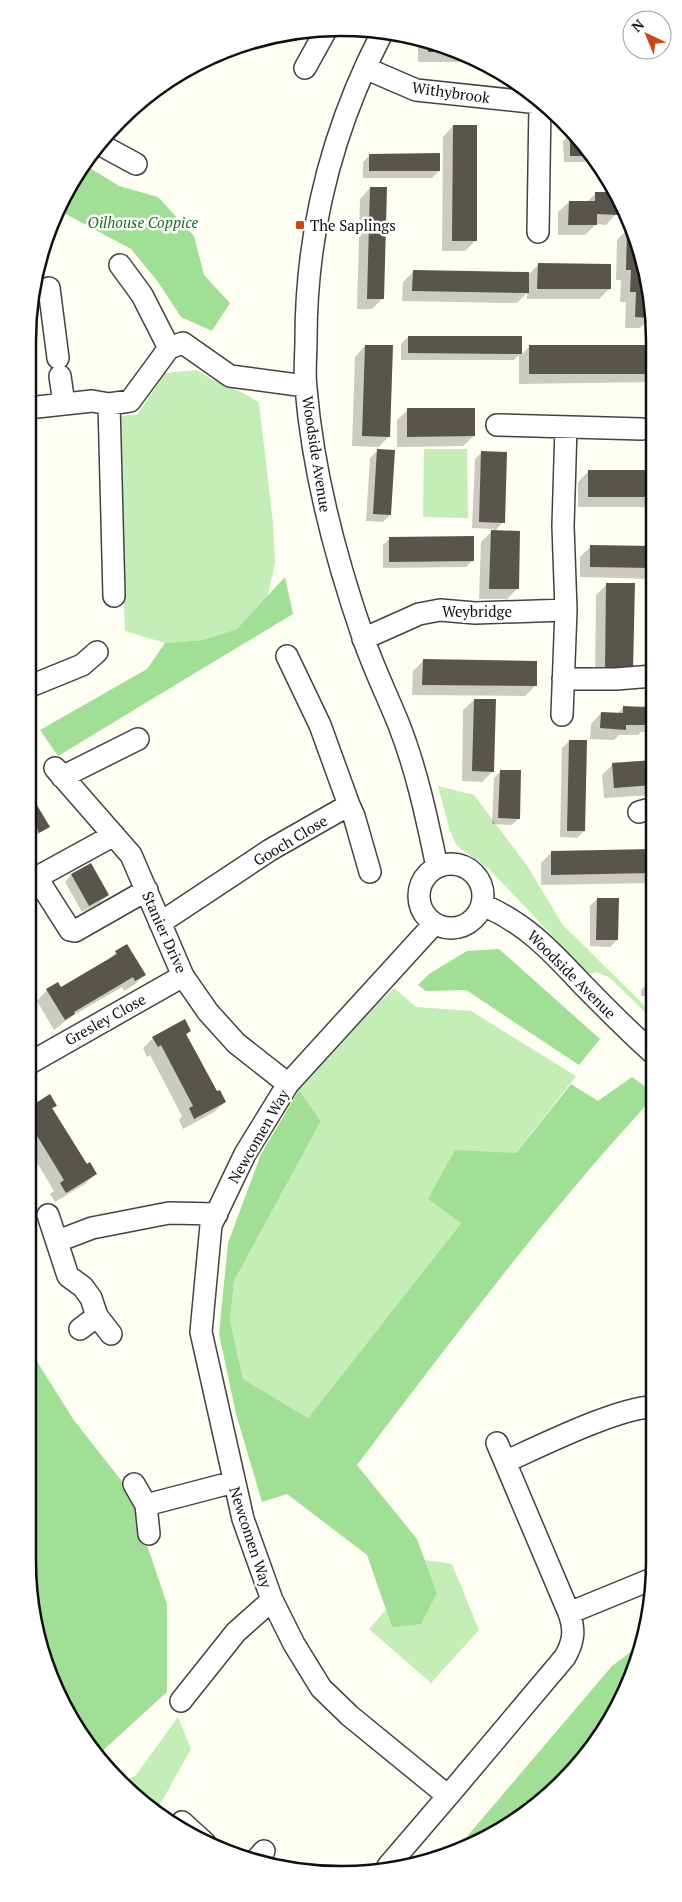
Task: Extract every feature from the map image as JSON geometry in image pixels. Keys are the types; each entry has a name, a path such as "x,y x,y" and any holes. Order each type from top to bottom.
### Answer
{"street":[{"path":"305,68 322,37"},
{"name":"Woodside Avenue","path":"380,39 334,145 320,204 308,283 305,386 323,503 363,639 399,724 415,771 437,867"},
{"name":"Withybrook","path":"366,68 416,90 532,103"},
{"name":"Withybrook","path":"538,232 540,110"},
{"path":"106,147 136,164"},
{"path":"120,265 142,295 169,348"},
{"path":"49,288 64,404"},
{"path":"36,407 92,401 109,404 130,402 169,348 183,343 230,376 305,386"},
{"path":"109,404 114,596"},
{"path":"497,425 642,429"},
{"path":"562,715 566,610 563,526 566,427"},
{"name":"Weybridge","path":"363,639 419,614 440,610 475,613 566,610"},
{"path":"36,683 82,665 97,652"},
{"path":"287,656 320,725 354,816 370,872"},
{"path":"564,679 616,679 646,677"},
{"name":"Stanier Drive","path":"138,739 59,772 131,855 183,976 208,1012 236,1043 288,1084"},
{"name":"Gooch Close","path":"160,923 270,850 349,805"},
{"path":"114,835 43,874 40,878 40,883 70,930 75,932 147,890"},
{"path":"449,864 461,865 469,870 480,883 484,905 468,923 458,928 445,929 434,924 422,907 419,895 420,886 426,876 437,867 449,864"},
{"name":"Woodside Avenue","path":"484,905 524,926 545,944 624,1027 646,1047"},
{"name":"Newcomen Way","path":"434,924 288,1084 245,1154 212,1225 201,1332 234,1482 251,1546 272,1600 310,1673 321,1688 350,1716 448,1796"},
{"name":"Gresley Close","path":"36,1059 183,976"},
{"path":"58,1240 92,1228 169,1213 217,1214"},
{"path":"48,1215 58,1240 63,1266 68,1276 82,1287 91,1298 97,1316 111,1334"},
{"path":"80,1329 97,1316"},
{"path":"392,1861 565,1658 572,1643 574,1628 569,1613 501,1452 646,1407"},
{"path":"146,1505 234,1482"},
{"path":"134,1484 146,1505 149,1534"},
{"path":"569,1613 645,1582"},
{"name":"Newcomen Way","path":"181,1701 236,1632 272,1600"}],"green space":[{"name":"Oilhouse Coppice","path":"90,168 119,186 158,197 194,236 204,275 230,303 212,331 181,317 158,282 131,249 64,213"},
{"path":"197,370 259,403 273,523 275,563 267,599 237,629 202,640 165,643 125,631 116,417 138,414 165,373"},
{"path":"424,449 467,449 468,518 423,517"},
{"path":"285,577 293,614 58,756 40,730 147,669 165,643 202,640 237,629"},
{"path":"438,786 474,795 528,867 563,925 646,1007 646,1013 609,977 596,972 589,974 488,868 457,846 450,831"},
{"path":"499,949 600,1039 579,1065 466,990 426,991 418,985 429,974 467,951"},
{"path":"394,988 416,1007 471,1011 576,1076 308,1418 243,1379 230,1320 234,1281 321,1121 299,1090 300,1079"},
{"path":"632,1077 646,1087 646,1106 536,1233 463,1325 357,1465 417,1539 437,1593 421,1624 392,1627 367,1555 287,1494 262,1502 236,1414 219,1334 228,1243 261,1154 299,1090 321,1121 234,1281 230,1320 243,1379 308,1418 461,1223 428,1199 455,1150 516,1153 571,1084 598,1101"},
{"path":"36,1360 73,1419 128,1489 167,1604 167,1692 102,1751 77,1713 59,1678 42,1620 37,1581"},
{"path":"425,1560 452,1564 479,1630 431,1683 369,1629 386,1610 392,1627 437,1593"},
{"path":"632,1651 623,1678 614,1696 583,1747 527,1803 493,1825 464,1840 612,1666"},
{"path":"178,1717 191,1749 159,1806 129,1779 136,1775"}],"building":[{"path":"428,49 439,52 428,52"},
{"path":"453,125 477,125 477,241 452,241"},
{"path":"570,140 584,156 570,156"},
{"path":"440,153 440,171 369,171 369,154"},
{"path":"370,187 387,187 384,299 367,299"},
{"path":"595,192 607,192 618,215 597,214 597,225 568,225 569,201 595,201"},
{"path":"627,234 640,282 645,318 635,317 636,292 630,292 631,270 626,270"},
{"path":"538,263 611,264 611,289 537,289"},
{"path":"413,270 529,272 529,293 412,291"},
{"path":"408,336 522,336 522,354 408,353"},
{"path":"365,345 393,345 390,437 362,436"},
{"path":"529,345 646,345 646,374 529,374"},
{"path":"407,408 475,408 475,436 407,437"},
{"path":"377,449 395,450 391,515 373,514"},
{"path":"481,451 507,452 505,523 479,522"},
{"path":"588,470 646,470 646,497 588,497"},
{"path":"491,530 520,531 519,589 489,589"},
{"path":"474,536 474,561 389,562 389,537"},
{"path":"590,545 646,546 646,568 590,567"},
{"path":"606,583 635,583 633,671 605,671"},
{"path":"423,659 537,661 537,686 422,685"},
{"path":"474,699 496,699 494,772 472,771"},
{"path":"623,706 646,707 646,725 626,725 626,730 600,728 601,712 623,713"},
{"path":"569,740 587,740 585,831 567,831"},
{"path":"646,761 646,786 614,788 612,763"},
{"path":"500,770 521,770 520,819 498,818"},
{"path":"36,803 50,827 39,833"},
{"path":"646,849 646,873 551,875 551,851"},
{"path":"91,863 109,895 89,906 71,874"},
{"path":"597,898 619,898 618,940 596,940"},
{"path":"127,944 146,975 135,981 133,977 74,1012 75,1014 65,1020 46,989 58,982 61,987 117,954 115,951"},
{"path":"185,1019 191,1031 186,1034 217,1091 220,1090 226,1102 194,1119 189,1108 193,1106 161,1045 158,1047 152,1037"},
{"path":"50,1094 57,1106 52,1108 87,1164 90,1162 97,1174 66,1193 60,1183 64,1180 36,1134 36,1103"}],"place":[{"name":"The Saplings","path":"300,225"}]}
